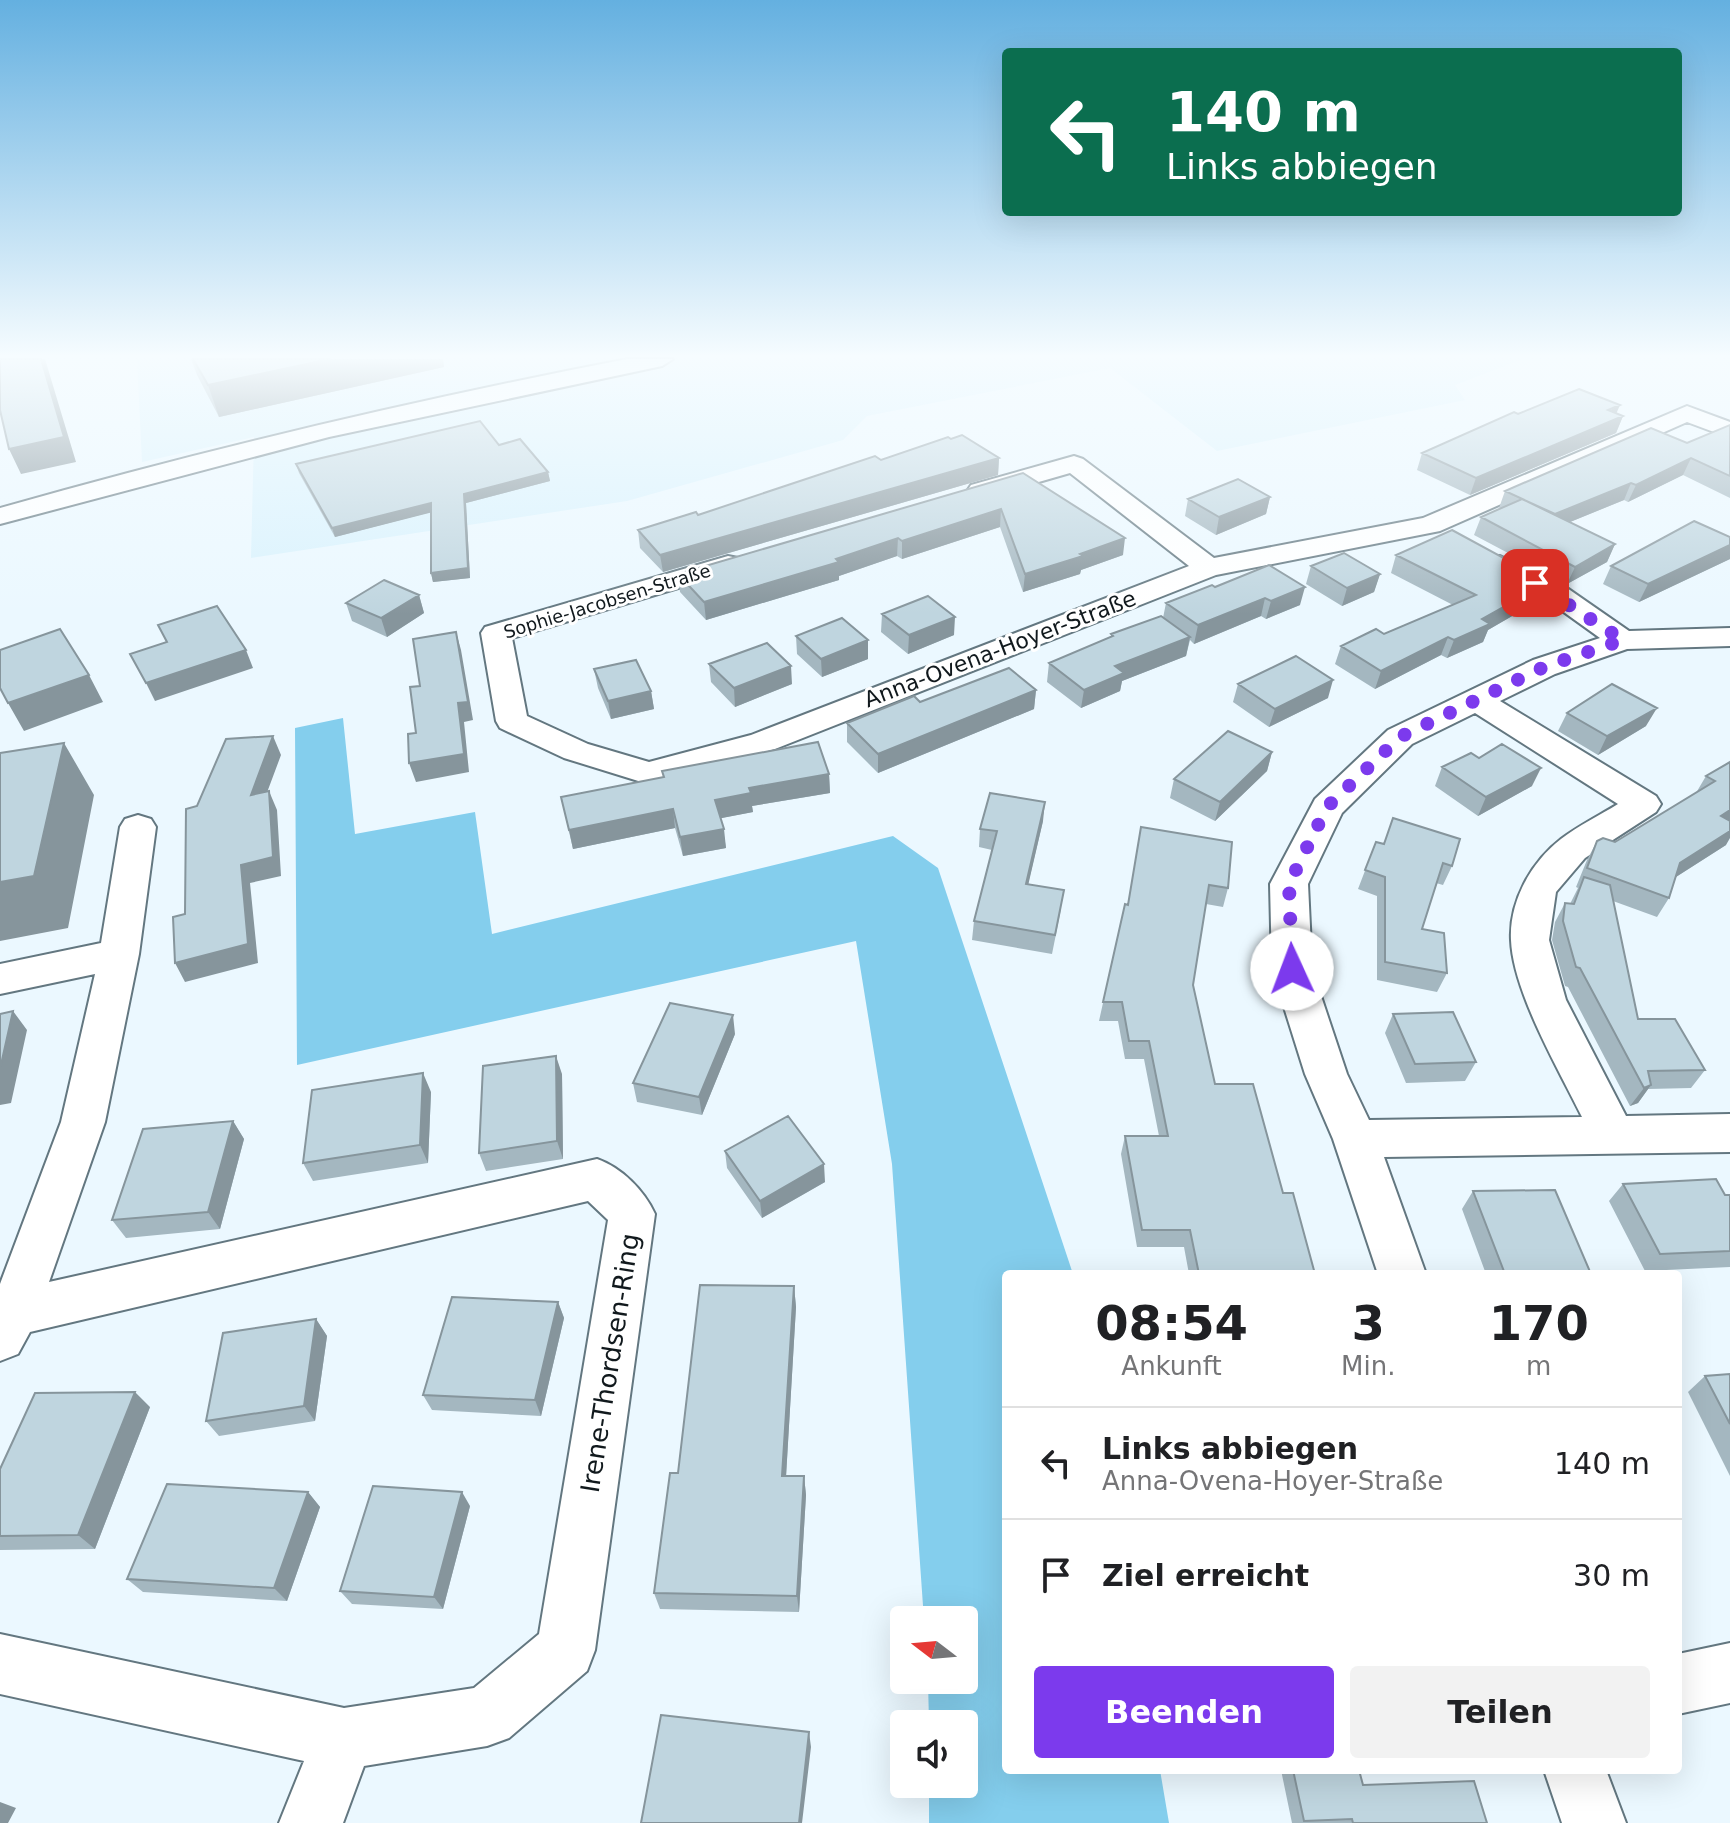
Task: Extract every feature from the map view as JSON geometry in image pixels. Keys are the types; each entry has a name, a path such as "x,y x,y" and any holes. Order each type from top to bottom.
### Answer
{"street":[{"path":"0,516 130,479 273,444"},
{"name":"Anna-Ovena-Hoyer-Straße","path":"576,751 648,773 763,742 1209,568 1430,525 1616,444"},
{"path":"952,499 1074,464 1209,568"},
{"path":"1430,525 1456,540"},
{"path":"1482,554 1557,594 1623,640"},
{"name":"Sophie-Jacobsen-Straße","path":"576,751 512,721 496,633 754,557"},
{"path":"1401,1270 1355,1139 1326,1074 1292,969 1289,884 1327,807 1400,737 1544,667 1623,640 1730,637"},
{"path":"1476,700 1644,804 1572,849 1538,889 1530,940 1546,1000 1613,1135"},
{"path":"5,1322 83,1122 119,954 138,827"},
{"path":"0,979 119,954"},
{"path":"1355,1139 1730,1133"},
{"name":"Irene-Thordsen-Ring","path":"0,1664 344,1739 487,1716 566,1650 632,1214 597,1179 5,1322"},
{"path":"1682,1683 1730,1673"},
{"path":"311,1823 344,1739"},
{"path":"1576,1774 1594,1823"}],"shaded area":[{"path":"141,444 222,444 142,462"},
{"path":"254,444 829,444 627,501 251,558"},
{"path":"1208,444 1251,444 1217,451"},
{"path":"343,718 355,834 475,812 492,934 893,836 938,868 1072,1270 1002,1270 1002,1774 1161,1774 1169,1823 929,1823 929,1798 978,1798 978,1710 929,1710 928,1694 978,1694 978,1606 923,1606 892,1164 856,941 297,1065 295,728"}],"building":[{"path":"8,444 32,444 9,449"},
{"path":"381,444 524,444 548,472 464,494 468,568 431,573 431,503 332,528 296,464"},
{"path":"927,444 977,444 999,458 660,555 638,530 696,512 698,515 875,456 881,460"},
{"path":"1442,444 1556,444 1476,478 1422,453"},
{"path":"1614,444 1730,444 1730,476 1691,458 1636,485 1631,483 1555,514 1505,491"},
{"path":"1023,473 1125,538 1080,554 1083,556 1025,574 1001,509 902,541 898,538 836,559 839,562 704,602 678,574"},
{"path":"1238,479 1270,497 1219,517 1188,499"},
{"path":"1522,499 1615,544 1575,567 1481,517"},
{"path":"1694,521 1730,537 1730,545 1648,584 1611,566"},
{"path":"1452,530 1548,582 1482,619 1490,624 1454,640 1448,637 1381,671 1341,646 1376,629 1384,634 1476,595 1396,555"},
{"path":"1344,553 1380,574 1347,588 1311,566"},
{"path":"1269,565 1305,587 1271,601 1265,598 1198,625 1166,603 1212,585 1215,587"},
{"path":"384,580 419,595 381,618 346,603"},
{"path":"928,596 955,617 909,635 882,614"},
{"path":"217,606 246,650 146,683 130,654 167,642 158,625"},
{"path":"1161,616 1190,637 1115,666 1124,673 1084,690 1049,663 1113,636 1111,634"},
{"path":"842,618 868,640 821,659 796,636"},
{"path":"60,629 89,675 8,703 0,688 0,650"},
{"path":"456,632 468,702 458,703 464,754 409,763 408,734 416,733 410,687 420,686 413,639"},
{"path":"767,643 791,666 734,688 709,664"},
{"path":"1296,656 1333,680 1275,709 1238,684"},
{"path":"636,660 651,691 608,701 594,669"},
{"path":"1009,668 1036,690 878,754 847,723 914,696 920,702"},
{"path":"1612,684 1657,708 1607,736 1567,713"},
{"path":"1228,731 1272,752 1220,802 1174,779"},
{"path":"273,736 251,795 269,791 273,857 241,865 248,944 175,963 173,917 185,914 186,809 197,806 226,739"},
{"path":"818,742 829,774 749,788 751,793 715,800 724,829 680,837 673,809 569,830 561,797 664,777 662,771"},
{"path":"64,743 34,876 0,882 0,753"},
{"path":"1502,744 1541,768 1486,797 1442,767 1471,753 1479,758"},
{"path":"1730,762 1730,810 1721,816 1730,821 1730,831 1680,863 1669,898 1587,868 1597,841 1603,838 1615,842 1715,781 1706,776"},
{"path":"990,793 1045,802 1026,884 1064,890 1055,935 974,921 997,831 980,829"},
{"path":"1393,818 1460,839 1452,866 1443,863 1422,929 1444,933 1447,973 1385,962 1385,877 1365,870 1376,842 1384,844"},
{"path":"1141,827 1232,842 1228,888 1209,885 1193,985 1215,1084 1253,1084 1283,1193 1293,1193 1314,1270 1198,1270 1190,1230 1142,1230 1125,1136 1168,1136 1149,1041 1129,1041 1122,1002 1103,1002 1125,904 1128,905"},
{"path":"1584,877 1610,885 1638,1019 1675,1019 1705,1070 1648,1071 1651,1085 1644,1088 1580,968 1576,967 1563,921 1565,903 1574,904"},
{"path":"670,1003 733,1015 699,1097 633,1083"},
{"path":"13,1011 0,1069 0,1014"},
{"path":"1453,1012 1476,1062 1415,1064 1393,1014"},
{"path":"556,1056 557,1141 479,1153 483,1066"},
{"path":"423,1073 420,1145 303,1163 312,1090"},
{"path":"788,1116 824,1164 760,1201 725,1151"},
{"path":"233,1121 208,1212 112,1220 143,1129"},
{"path":"1716,1179 1725,1195 1730,1195 1730,1251 1660,1254 1623,1184"},
{"path":"1555,1190 1589,1270 1503,1270 1473,1191"},
{"path":"700,1285 794,1286 782,1476 804,1476 797,1596 654,1593 670,1473 678,1473"},
{"path":"452,1297 558,1302 535,1400 423,1395"},
{"path":"316,1319 304,1406 206,1421 223,1333"},
{"path":"1730,1374 1730,1424 1705,1376"},
{"path":"135,1392 78,1535 0,1536 0,1469 35,1393"},
{"path":"167,1484 308,1492 274,1588 127,1579"},
{"path":"373,1486 462,1492 434,1597 340,1591"},
{"path":"661,1715 809,1732 799,1823 641,1823"},
{"path":"1294,1774 1360,1774 1363,1785 1474,1781 1487,1823 1353,1823 1352,1819 1304,1821"}],"route":[{"path":"1292,969 1289,884 1327,807 1400,737 1544,667 1623,640 1557,594 1535,583"}]}
